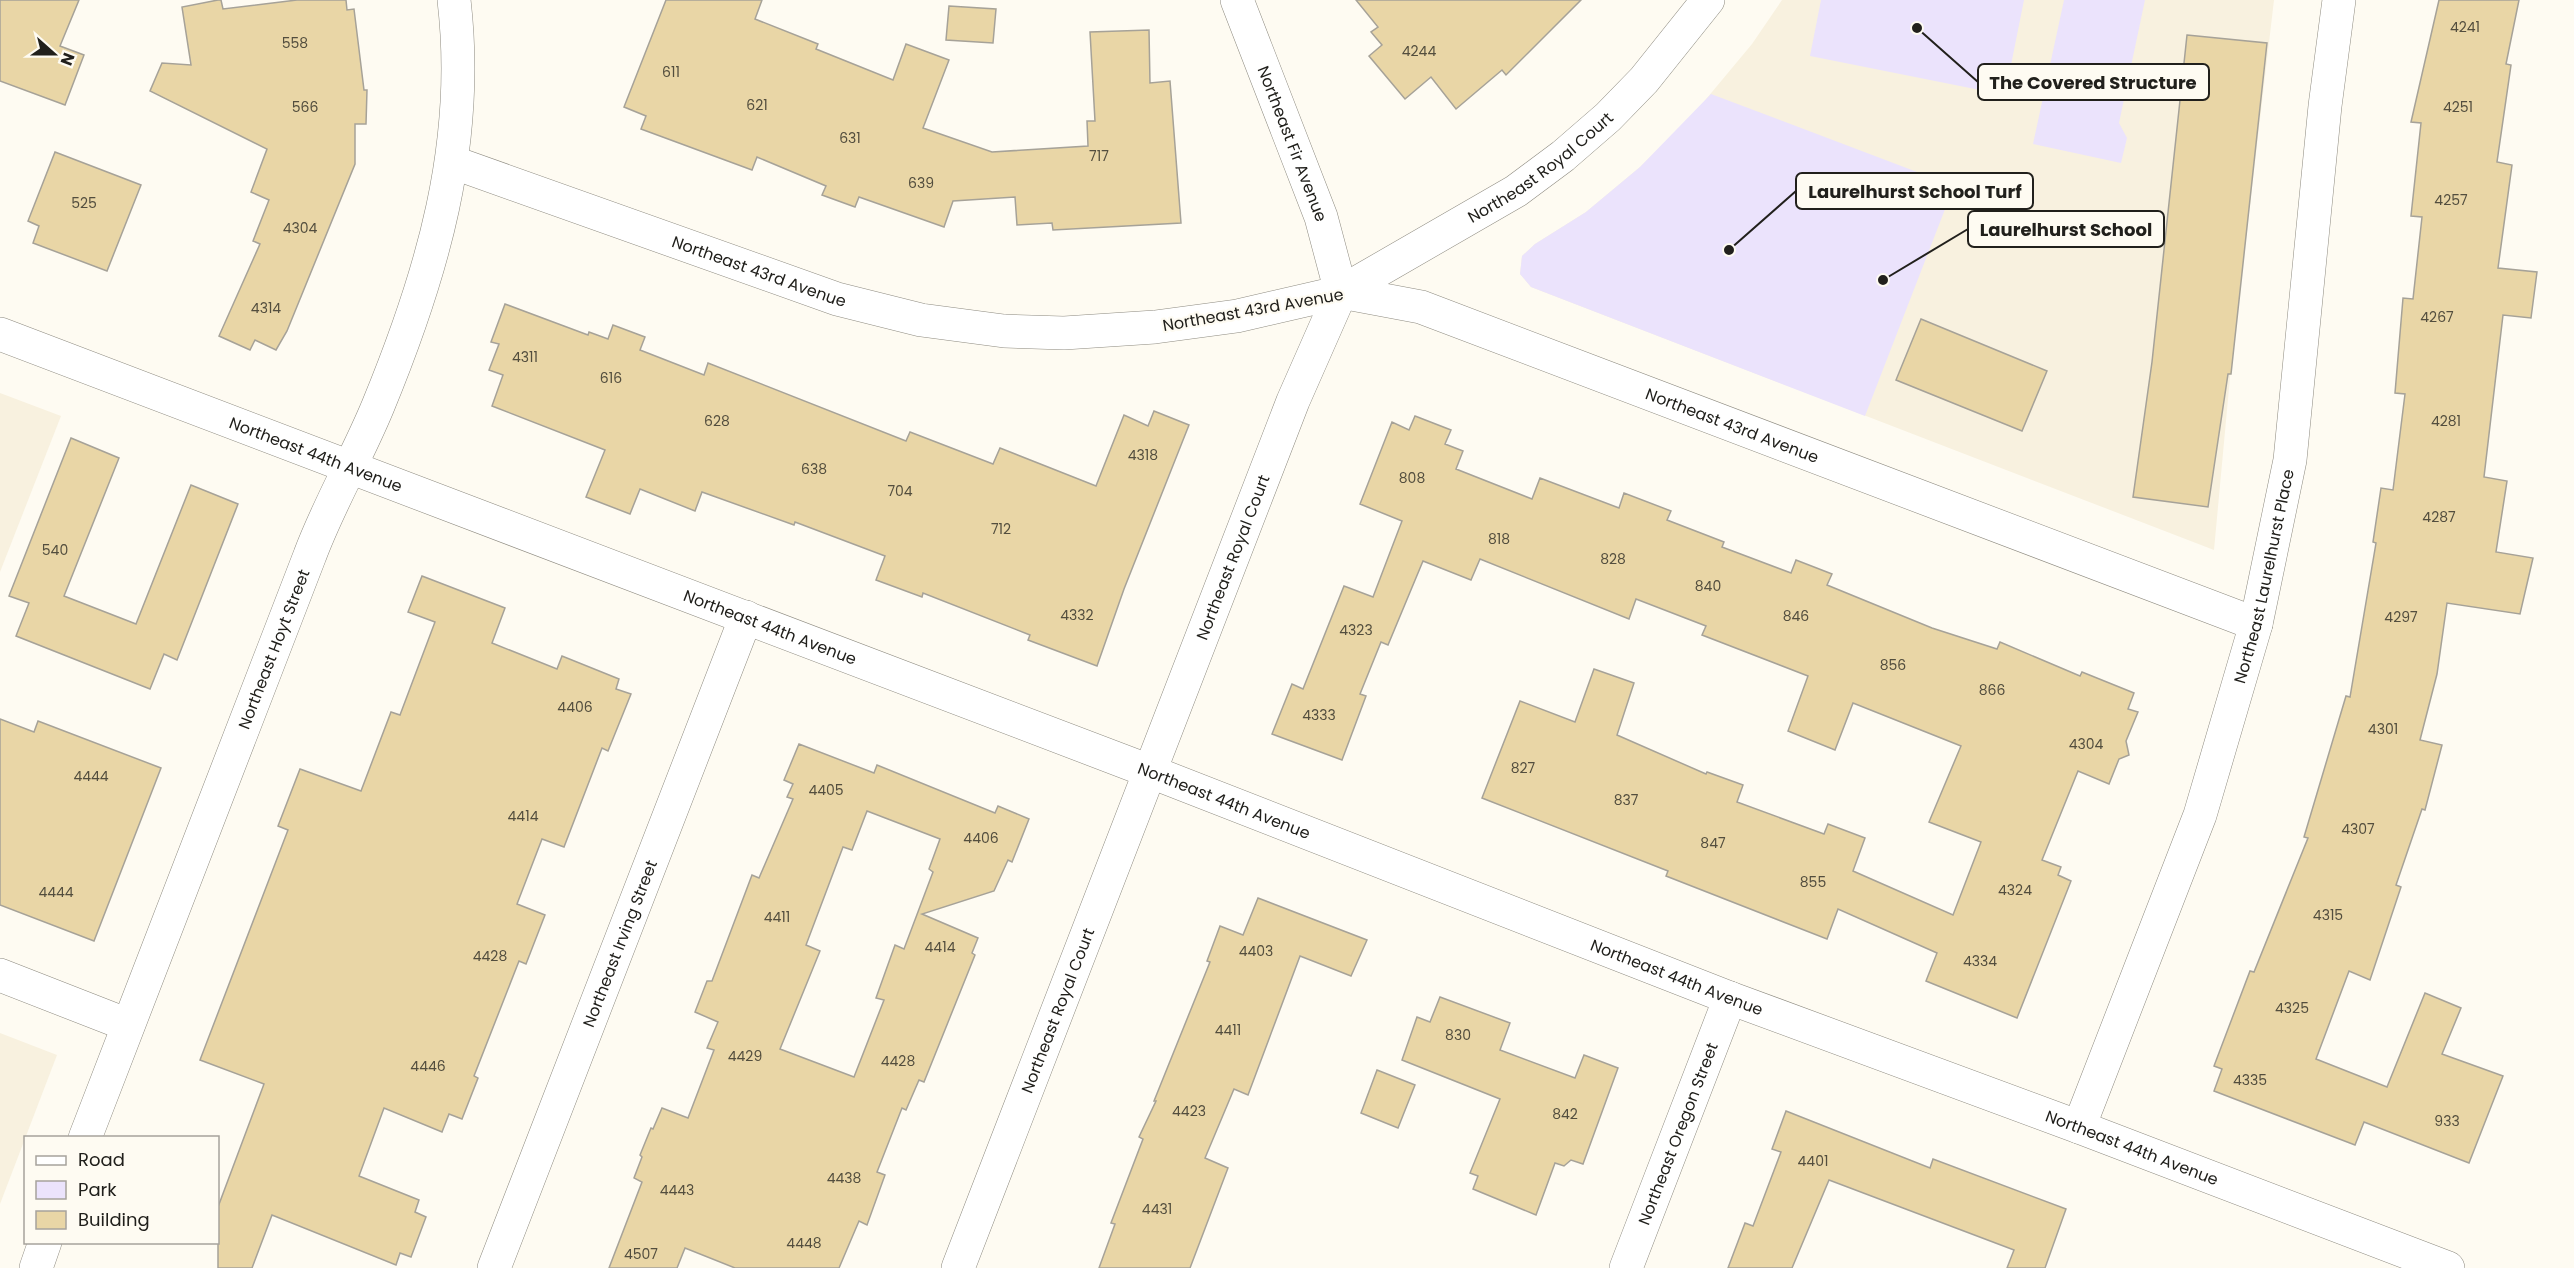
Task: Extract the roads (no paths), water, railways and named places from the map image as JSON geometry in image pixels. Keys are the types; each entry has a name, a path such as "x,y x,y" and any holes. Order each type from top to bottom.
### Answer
{"street":[{"path":"452,162 457,89 454,0"},
{"name":"Northeast Fir Avenue","path":"1237,0 1321,217 1341,292"},
{"name":"Northeast Royal Court","path":"958,1268 1293,401 1341,292 1516,190 1563,156 1608,117 1644,80 1708,0"},
{"name":"Northeast Laurelhurst Place","path":"2079,1127 2200,815 2256,624 2290,460 2325,106 2339,0"},
{"name":"Northeast 43rd Avenue","path":"452,162 837,299 921,320 1004,331 1098,331 1155,327 1237,316 1341,292 1421,308 2256,624"},
{"name":"Northeast Hoyt Street","path":"86,1136 325,515 377,409 425,285 452,162"},
{"name":"Northeast 44th Avenue","path":"0,334 1149,771 1730,998 2079,1127 2379,1256 2448,1268"},
{"name":"Northeast Irving Street","path":"494,1268 746,617"},
{"path":"0,975 129,1025"},
{"name":"Northeast Oregon Street","path":"1626,1268 1730,998"},
{"path":"36,1268 44,1244"}],"place":[{"name":"The Covered Structure","path":"1917,28"},
{"name":"Laurelhurst School Turf","path":"1729,250"},
{"name":"Laurelhurst School","path":"1883,280"}]}
